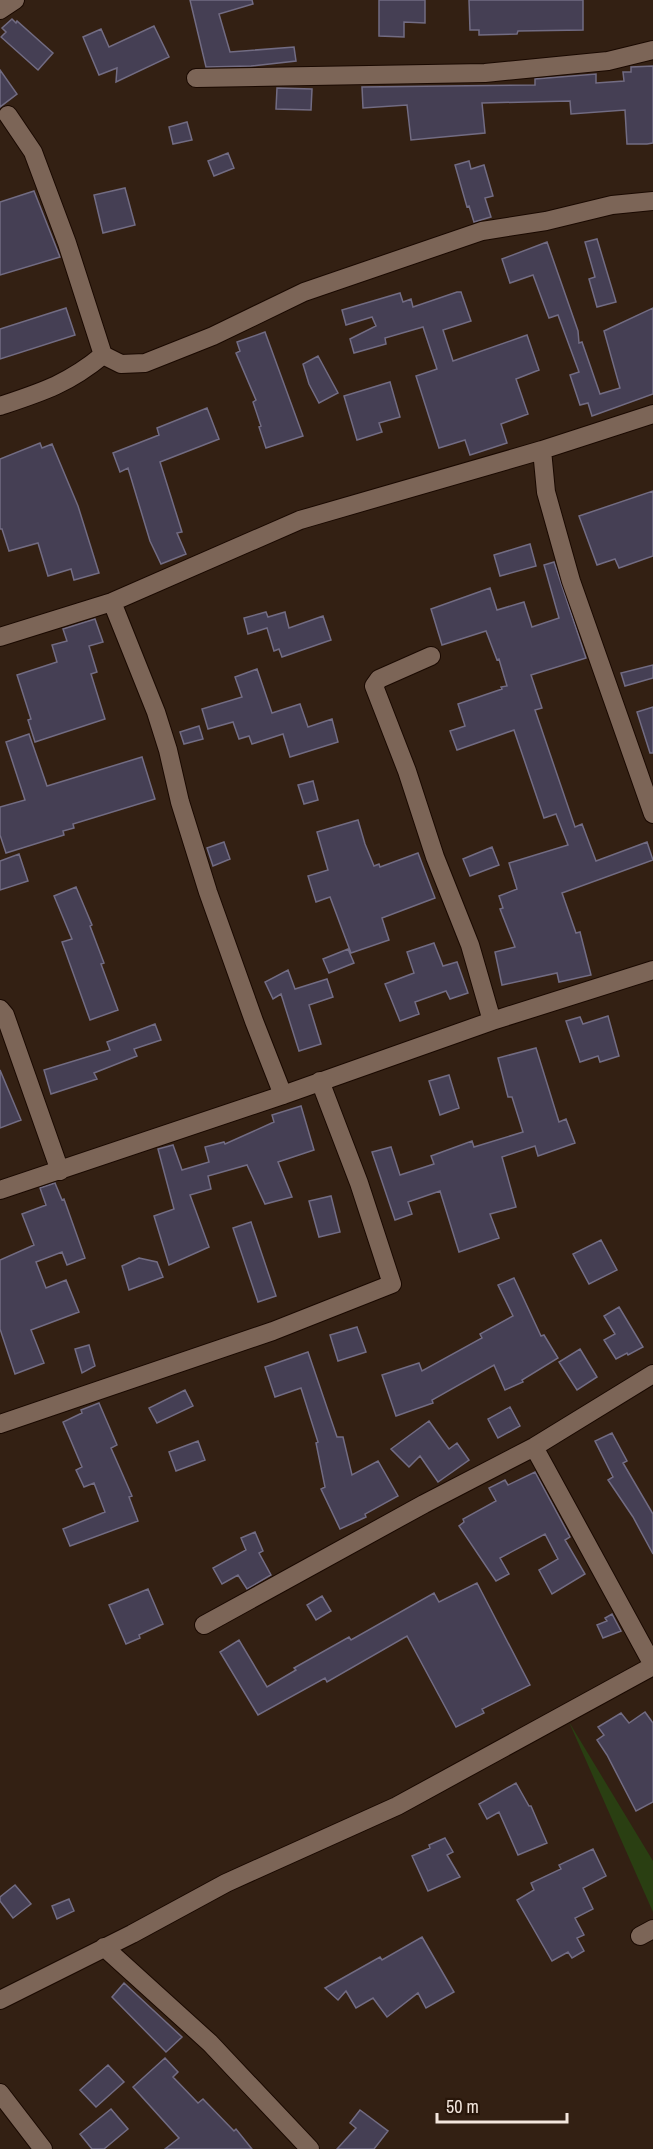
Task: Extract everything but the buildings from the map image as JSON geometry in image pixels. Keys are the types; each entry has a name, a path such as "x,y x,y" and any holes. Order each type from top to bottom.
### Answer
{"street":[{"path":"0,10 15,0"},
{"path":"196,78 485,73 608,61 653,50"},
{"path":"8,115 33,152 67,243 103,355 121,364 145,363 213,336 304,292 482,231 546,221 612,205 653,201"},
{"path":"0,406 54,387 83,371 103,355"},
{"path":"0,636 112,602 300,520 543,450 653,414"},
{"path":"543,450 546,492 571,581 653,814"},
{"path":"112,602 162,731 180,802 208,892 283,1095"},
{"path":"431,656 379,679 375,686 407,771 435,857 471,945 492,1021"},
{"path":"0,1190 283,1095 492,1021 653,970"},
{"path":"0,1009 5,1015 60,1171"},
{"path":"0,1424 273,1331 392,1284 320,1081"},
{"path":"204,1625 424,1504 534,1447 653,1374"},
{"path":"0,2000 226,1883 397,1806 653,1666 534,1447"},
{"path":"104,1947 210,2043 309,2149"},
{"path":"0,2093 43,2149"}],"green space":[{"path":"569,1722 653,1861 653,1912"}]}
